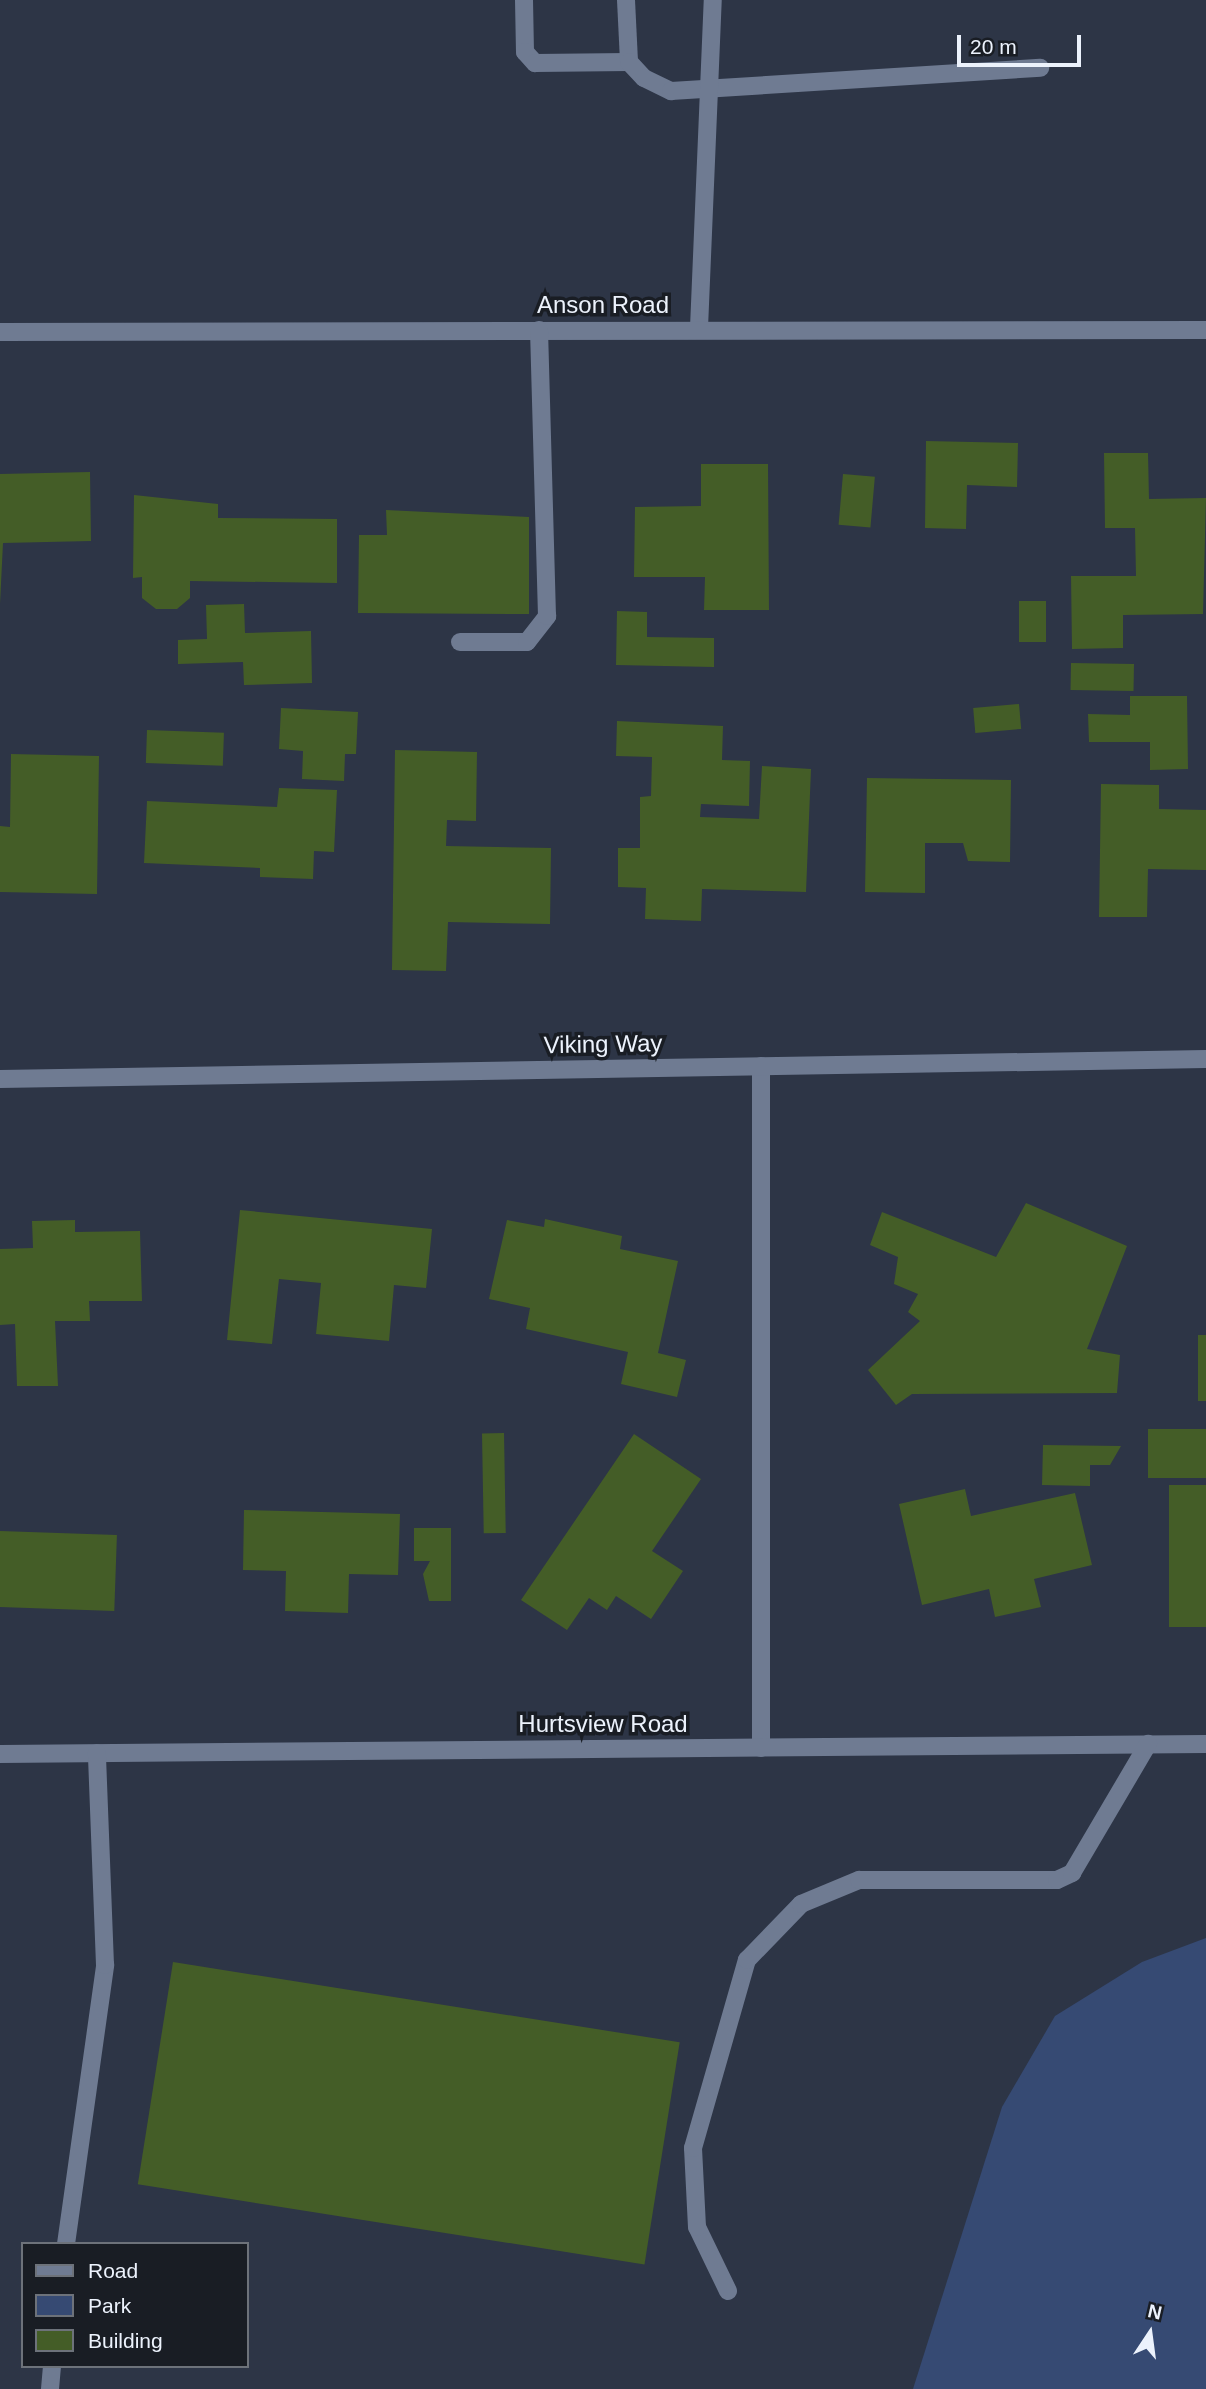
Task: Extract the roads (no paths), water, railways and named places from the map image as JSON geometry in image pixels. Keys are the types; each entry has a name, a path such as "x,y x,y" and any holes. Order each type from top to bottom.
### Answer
{"street":[{"path":"524,0 524,52 535,63 629,62 657,87 712,92 787,80 1040,68"},
{"path":"626,0 629,62"},
{"path":"699,328 712,92 713,0"},
{"name":"Anson Road","path":"0,332 699,328 1206,330"},
{"path":"460,642 527,642 547,616 539,330"},
{"name":"Viking Way","path":"0,1079 1206,1059"},
{"path":"761,1066 761,1748"},
{"path":"728,2291 697,2227 693,2148 747,1960 802,1904 859,1880 1056,1880 1072,1872 1148,1744"},
{"name":"Hurtsview Road","path":"0,1754 1206,1744"},
{"path":"66,2242 105,1965 96,1753"},
{"path":"50,2389 52,2368"}]}
